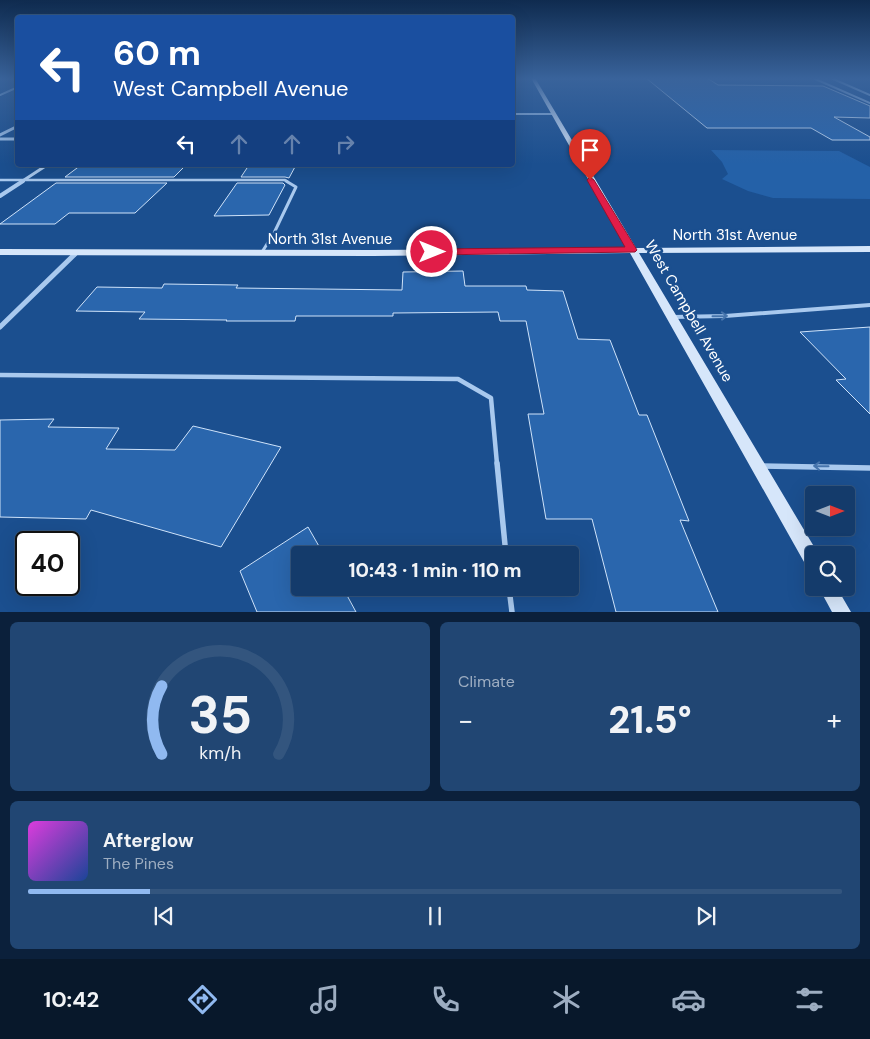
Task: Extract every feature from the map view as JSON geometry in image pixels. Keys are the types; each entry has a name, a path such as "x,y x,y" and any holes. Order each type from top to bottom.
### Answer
{"street":[{"name":"West Campbell Avenue","path":"550,107 805,548"},
{"path":"0,135 15,128"},
{"path":"0,139 15,139"},
{"path":"0,196 44,167"},
{"name":"North 31st Avenue","path":"0,252 569,252 870,249"},
{"path":"0,327 77,252"},
{"path":"833,596 842,612"}],"lane":[{"path":"515,114 554,114"},
{"path":"0,180 285,180 296,187 274,233 262,252"},
{"path":"671,317 725,316 870,305"},
{"path":"0,375 458,379 491,398 505,546"},
{"path":"757,466 870,468"},
{"path":"510,596 512,612"}],"shaded area":[{"path":"711,150 839,151 870,167 870,199 773,198 748,191 722,179 728,174 722,162"}],"building":[{"path":"681,107 870,107 870,118 834,117 870,137 870,140 832,140 811,128 707,128"},
{"path":"78,167 184,167 174,177 65,177"},
{"path":"248,167 295,167 289,178 241,177"},
{"path":"56,183 167,183 135,213 69,213 55,224 0,224"},
{"path":"237,183 283,183 285,185 269,215 214,216"},
{"path":"463,271 465,286 526,286 527,290 563,291 578,339 610,340 639,415 647,415 689,521 680,520 718,612 616,612 592,519 546,519 528,414 544,414 526,321 500,321 498,312 393,313 393,316 296,316 295,321 226,321 139,319 145,312 76,311 97,287 162,288 164,284 238,285 236,288 402,290 403,272"},
{"path":"870,327 870,414 836,380 846,379 800,332"},
{"path":"54,419 48,427 119,428 106,449 175,450 193,426 281,447 221,547 91,510 86,519 0,517 0,420"},
{"path":"308,527 319,546 291,546 291,596 347,596 356,612 257,612 240,571"}],"route":[{"path":"432,252 589,252 632,250 590,180"}]}
